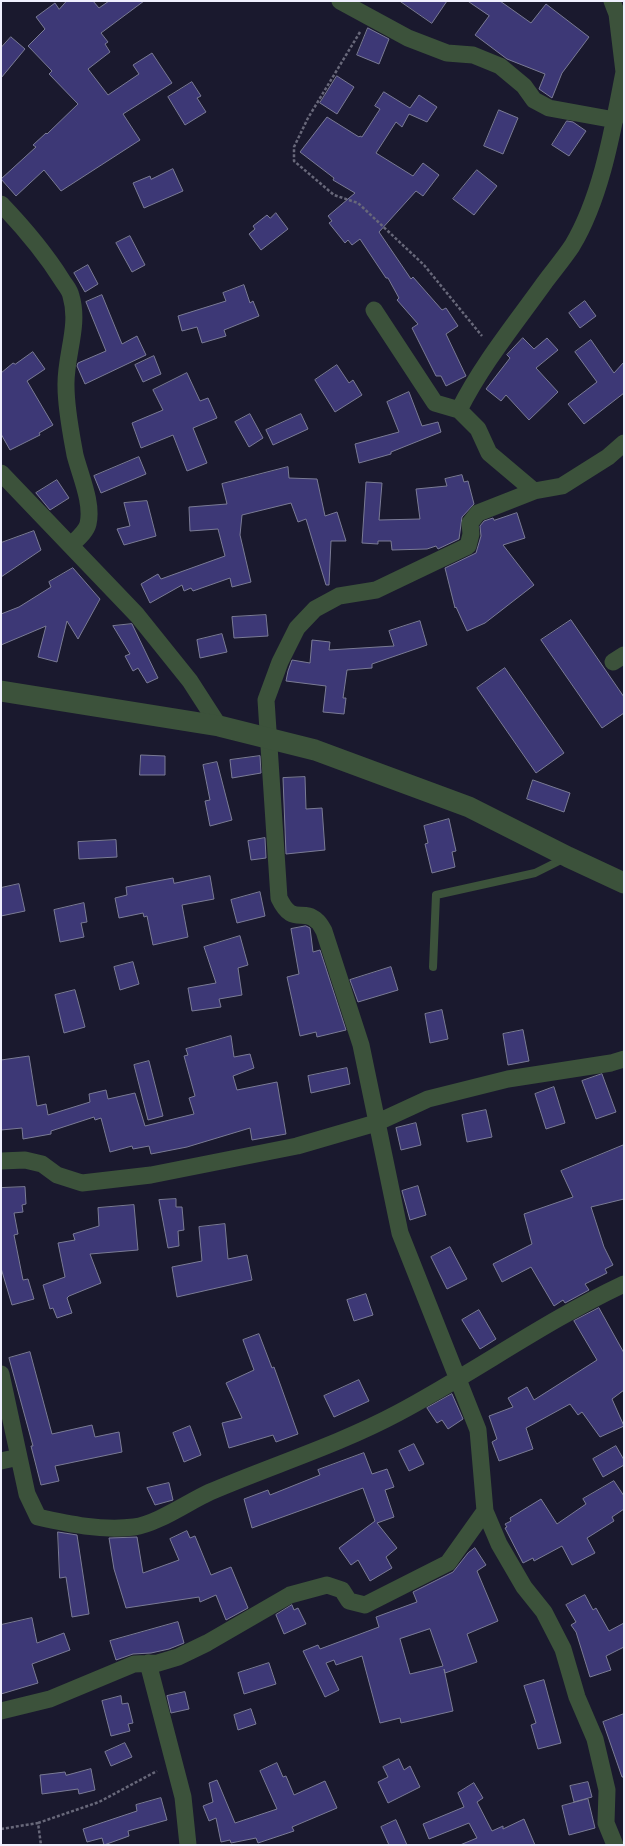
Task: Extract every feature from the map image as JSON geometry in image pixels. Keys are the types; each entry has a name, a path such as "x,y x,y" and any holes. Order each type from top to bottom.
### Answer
{"street":[{"path":"340,1 408,38 447,53 473,55 500,66 524,86 534,100 549,108 615,120"},
{"path":"459,410 470,388 572,245 595,196 615,120 624,72 617,14 612,1"},
{"path":"1,204 16,219 57,273 71,295 74,316 71,348 66,366 66,387 74,449 89,514 88,525 84,532 71,545"},
{"path":"374,310 435,403 459,410 478,429 489,453 534,491"},
{"path":"615,1845 606,1823 607,1790 595,1739 577,1697 563,1649 544,1612 524,1586 499,1544 485,1511 478,1430 400,1234 361,1045 324,931 317,921 307,915 295,916 284,909 279,898 266,700 280,662 297,628 315,609 339,596 376,590 468,546 471,534 470,523 478,513 534,491 562,486 608,457 624,444"},
{"path":"1,473 137,615 190,681 219,726"},
{"path":"1,691 219,726 315,750 469,807 568,857 624,883"},
{"path":"1,1161 25,1160 42,1164 57,1175 82,1183 150,1175 290,1148 376,1123 435,1097 508,1079 610,1063 624,1059"},
{"path":"1,1374 27,1494 38,1517 84,1527 135,1527 161,1518 209,1492 342,1440 398,1413 560,1316 624,1284"},
{"path":"1,1461 18,1457"},
{"path":"1,1711 50,1699 134,1664 158,1663 178,1657 207,1643 290,1595 327,1585 342,1590 349,1601 364,1605 448,1563 485,1511"},
{"path":"148,1663 183,1798 188,1845"}],"lane":[{"path":"433,967 436,895 535,873 568,857"}],"path":[{"path":"370,17 308,118 294,147 294,161 334,196 358,203 424,265 496,351"},
{"path":"1,1829 38,1823 99,1802 174,1762"},
{"path":"38,1823 41,1845"}],"building":[{"path":"67,1 93,1 99,8 109,1 144,1 101,33 108,42 105,44 110,52 88,69 108,95 139,74 133,65 152,53 172,83 123,114 140,140 61,191 44,170 16,196 1,179 36,147 33,145 46,133 47,134 78,104 49,74 52,71 28,46 45,29 36,17 55,3 59,9"},
{"path":"400,1 447,1 432,23"},
{"path":"468,1 500,1 531,23 546,4 589,37 562,73 552,98 539,89 545,74 507,59 475,35 489,16"},
{"path":"368,28 389,39 379,64 357,55"},
{"path":"11,37 25,49 1,78 1,48"},
{"path":"337,76 354,87 337,114 320,103"},
{"path":"192,82 201,96 197,98 206,112 185,125 168,97"},
{"path":"384,92 410,108 419,95 437,107 427,122 409,114 402,127 396,122 376,153 413,176 423,163 439,175 423,196 416,191 379,232 411,279 413,277 442,310 446,308 458,326 446,334 466,376 446,386 441,376 436,376 412,328 418,324 397,300 399,298 388,278 386,278 360,239 352,245 348,240 345,243 329,223 332,221 328,216 355,193 333,180 334,178 300,152 327,117 359,137 362,137 380,109 375,106"},
{"path":"499,110 518,118 503,154 484,146"},
{"path":"567,121 573,122 586,131 569,156 552,145"},
{"path":"173,169 183,191 144,208 133,183 150,176 151,179"},
{"path":"477,170 497,186 474,215 453,199"},
{"path":"276,213 288,229 261,250 249,234 255,229 253,226 267,215 270,218"},
{"path":"130,236 145,265 132,272 116,243"},
{"path":"88,265 98,284 85,292 74,273"},
{"path":"244,285 250,303 253,301 259,316 224,330 226,336 202,343 197,327 182,331 178,316 226,301 223,293"},
{"path":"102,295 122,344 137,336 146,355 85,384 77,366 78,363 106,351 86,302"},
{"path":"585,301 596,316 580,328 569,313"},
{"path":"523,338 534,349 547,338 558,350 536,368 558,392 529,420 506,395 501,401 486,389 510,358 507,355"},
{"path":"591,340 614,373 624,362 624,393 584,424 568,404 597,382 575,352"},
{"path":"33,352 45,369 27,381 53,425 39,433 40,435 10,450 1,434 1,373 13,363 15,364"},
{"path":"154,356 161,374 143,382 135,365"},
{"path":"337,365 349,383 353,380 362,395 335,412 315,380"},
{"path":"187,373 200,401 208,398 217,418 193,428 207,463 187,471 173,435 141,448 132,423 163,410 153,390"},
{"path":"409,392 422,426 438,422 441,432 391,452 391,454 359,463 355,444 399,432 387,402"},
{"path":"250,414 263,438 249,447 235,422"},
{"path":"301,414 308,429 273,445 266,430"},
{"path":"139,457 146,474 101,493 94,476"},
{"path":"288,467 289,478 317,479 325,516 337,512 346,541 331,541 329,585 326,585 306,519 298,522 291,503 242,515 240,535 251,582 232,587 230,578 193,591 191,588 184,591 182,585 150,603 141,584 158,574 161,579 225,556 218,529 190,531 189,507 227,504 222,484"},
{"path":"462,475 464,482 468,481 474,504 462,517 459,539 438,549 436,546 427,549 392,550 391,541 378,541 378,544 362,543 366,482 382,483 379,520 420,519 416,489 447,486 445,479"},
{"path":"57,480 69,498 50,510 36,493"},
{"path":"147,501 156,536 124,545 117,529 130,526 124,503"},
{"path":"517,513 525,538 503,545 534,585 485,623 467,631 456,607 455,608 445,568 476,553 481,536 480,526 484,521 493,518 494,520"},
{"path":"34,531 41,550 1,577 1,543"},
{"path":"73,568 100,599 78,639 67,621 57,662 38,657 46,626 1,645 1,614 19,607 51,587 49,582"},
{"path":"266,615 268,636 234,638 232,617"},
{"path":"571,620 624,697 624,713 602,728 541,640"},
{"path":"420,621 427,645 372,664 372,668 347,670 343,698 346,698 344,714 323,712 326,686 286,681 292,660 310,663 312,640 330,642 329,650 394,646 389,631"},
{"path":"132,624 158,678 147,683 138,668 133,671 125,656 130,654 113,626"},
{"path":"222,634 227,652 200,658 197,640"},
{"path":"505,668 564,753 536,773 477,688"},
{"path":"141,755 165,756 165,775 140,775"},
{"path":"260,756 261,773 232,778 230,760"},
{"path":"217,762 232,820 210,826 205,801 210,800 203,765"},
{"path":"305,777 306,809 322,808 325,850 286,854 283,778"},
{"path":"533,780 570,793 564,812 527,799"},
{"path":"449,819 456,851 452,852 455,867 432,873 425,844 428,843 424,826"},
{"path":"265,838 266,858 251,860 248,841"},
{"path":"116,840 117,857 79,859 78,842"},
{"path":"210,876 214,899 182,905 188,937 153,945 147,916 144,917 143,913 119,918 115,898 127,895 126,887 173,878 174,883"},
{"path":"19,884 25,911 1,916 1,888"},
{"path":"260,892 265,916 237,923 231,900"},
{"path":"84,903 87,922 81,923 84,937 60,942 54,910"},
{"path":"306,926 310,928 313,952 320,950 346,1030 317,1037 316,1032 300,1036 287,977 299,974 291,929"},
{"path":"240,936 248,965 238,968 242,995 219,999 221,1007 192,1011 188,988 216,983 204,947"},
{"path":"133,962 139,984 120,990 114,967"},
{"path":"391,967 398,990 358,1002 350,980"},
{"path":"75,990 85,1027 64,1033 55,995"},
{"path":"442,1010 448,1039 430,1043 425,1014"},
{"path":"523,1030 529,1061 508,1065 503,1034"},
{"path":"231,1036 234,1057 250,1054 254,1068 233,1076 237,1090 277,1082 286,1134 252,1140 250,1128 187,1147 151,1154 149,1146 133,1149 132,1146 110,1152 101,1118 95,1120 94,1117 51,1131 51,1134 23,1139 22,1128 1,1130 1,1060 29,1056 37,1106 46,1104 48,1115 90,1102 89,1094 106,1090 108,1099 135,1093 145,1126 194,1114 189,1098 195,1096 184,1056 188,1055 186,1049"},
{"path":"149,1061 163,1116 148,1120 134,1065"},
{"path":"347,1068 350,1084 311,1093 308,1076"},
{"path":"602,1074 616,1112 596,1119 582,1081"},
{"path":"554,1087 565,1123 546,1129 535,1094"},
{"path":"486,1110 492,1137 467,1142 462,1115"},
{"path":"416,1123 421,1145 401,1150 396,1128"},
{"path":"624,1145 624,1199 591,1207 604,1247 613,1265 605,1269 607,1273 585,1284 589,1290 565,1303 563,1300 554,1306 531,1267 502,1282 493,1264 532,1244 524,1214 573,1197 561,1171"},
{"path":"418,1186 426,1215 410,1220 402,1191"},
{"path":"25,1187 26,1204 22,1205 23,1212 14,1213 18,1234 14,1235 23,1280 28,1279 34,1299 12,1305 1,1268 1,1188"},
{"path":"176,1199 176,1207 182,1207 184,1230 178,1231 179,1246 168,1248 159,1200"},
{"path":"134,1205 138,1250 90,1254 101,1283 69,1296 67,1298 72,1313 57,1318 53,1308 50,1309 43,1285 65,1277 58,1243 75,1240 73,1234 99,1226 98,1208"},
{"path":"225,1224 228,1259 247,1255 252,1280 177,1297 172,1267 202,1261 199,1227"},
{"path":"450,1247 467,1279 447,1289 431,1257"},
{"path":"366,1294 373,1315 354,1321 347,1300"},
{"path":"599,1308 624,1353 624,1390 612,1399 624,1426 600,1437 582,1412 578,1415 570,1404 526,1428 533,1449 499,1461 492,1442 497,1439 489,1416 513,1407 508,1398 527,1387 534,1400 597,1360 574,1321"},
{"path":"479,1310 496,1339 480,1349 462,1320"},
{"path":"259,1334 272,1368 274,1367 298,1434 276,1442 273,1435 229,1448 222,1423 242,1418 226,1383 254,1370 243,1340"},
{"path":"30,1352 52,1434 92,1425 95,1437 119,1432 122,1452 55,1466 59,1481 41,1485 31,1446 33,1446 9,1358"},
{"path":"359,1380 369,1401 334,1417 324,1396"},
{"path":"452,1394 463,1419 448,1429 442,1420 437,1423 427,1408"},
{"path":"190,1426 201,1455 184,1462 173,1433"},
{"path":"414,1444 424,1464 409,1471 399,1451"},
{"path":"616,1446 624,1460 624,1465 603,1477 593,1459"},
{"path":"364,1453 372,1474 387,1469 394,1487 385,1490 394,1517 377,1523 397,1548 386,1557 392,1568 370,1581 358,1560 351,1565 339,1548 375,1521 363,1488 252,1528 244,1499 268,1490 270,1495 320,1475 318,1470"},
{"path":"614,1481 624,1496 624,1509 612,1517 614,1521 587,1538 595,1553 572,1565 562,1546 534,1561 533,1558 523,1563 505,1528 507,1527 505,1524 511,1521 510,1518 541,1499 557,1524 586,1504 583,1499"},
{"path":"169,1483 173,1500 155,1505 147,1488"},
{"path":"187,1531 190,1538 195,1536 211,1575 231,1567 248,1608 226,1620 216,1595 200,1602 199,1597 126,1608 114,1569 109,1538 137,1537 143,1573 179,1560 170,1539"},
{"path":"58,1532 77,1535 89,1614 72,1617 66,1577 60,1578"},
{"path":"475,1548 486,1565 477,1571 498,1621 467,1634 477,1662 445,1673 444,1669 453,1711 401,1723 400,1718 380,1723 362,1656 336,1665 334,1660 326,1663 339,1690 325,1697 303,1651 318,1645 320,1649 379,1627 376,1617 417,1602 413,1592 453,1572 468,1553","holes":["430,1629 443,1666 410,1674 400,1639"]},
{"path":"585,1595 593,1610 596,1608 609,1631 624,1623 624,1647 606,1656 611,1670 590,1677 576,1632 571,1625 576,1622 566,1605"},
{"path":"292,1605 294,1610 298,1608 306,1624 284,1634 276,1615"},
{"path":"32,1618 37,1643 64,1633 70,1650 32,1664 38,1683 1,1694 1,1625"},
{"path":"178,1622 184,1643 169,1649 151,1653 133,1654 116,1660 110,1641"},
{"path":"269,1663 276,1684 244,1694 238,1673"},
{"path":"544,1680 561,1743 538,1749 531,1725 536,1723 524,1686"},
{"path":"185,1692 189,1709 171,1713 167,1696"},
{"path":"121,1696 122,1704 128,1703 133,1723 128,1724 130,1731 111,1736 102,1701"},
{"path":"251,1709 256,1724 238,1730 234,1715"},
{"path":"624,1714 624,1777 622,1777 603,1722"},
{"path":"125,1743 132,1757 111,1766 105,1752"},
{"path":"399,1759 404,1770 410,1766 420,1787 388,1803 378,1782 388,1777 383,1767"},
{"path":"277,1763 283,1777 286,1776 294,1795 325,1781 337,1808 292,1827 294,1831 258,1843 256,1838 231,1843 230,1840 221,1842 216,1818 209,1821 203,1806 213,1802 209,1783 217,1780 235,1823 277,1809 260,1771"},
{"path":"91,1769 95,1790 79,1794 78,1789 42,1794 40,1775 65,1772 66,1775"},
{"path":"588,1782 592,1797 574,1802 570,1786"},
{"path":"474,1783 483,1798 477,1802 492,1831 503,1826 503,1829 524,1819 535,1845 460,1845 477,1838 469,1823 429,1839 423,1824 464,1807 458,1793"},
{"path":"161,1798 167,1820 128,1831 129,1836 104,1845 102,1838 87,1842 83,1829 137,1811 136,1805"},
{"path":"588,1799 595,1828 569,1835 562,1806"},
{"path":"396,1820 407,1845 389,1845 381,1827"}]}
